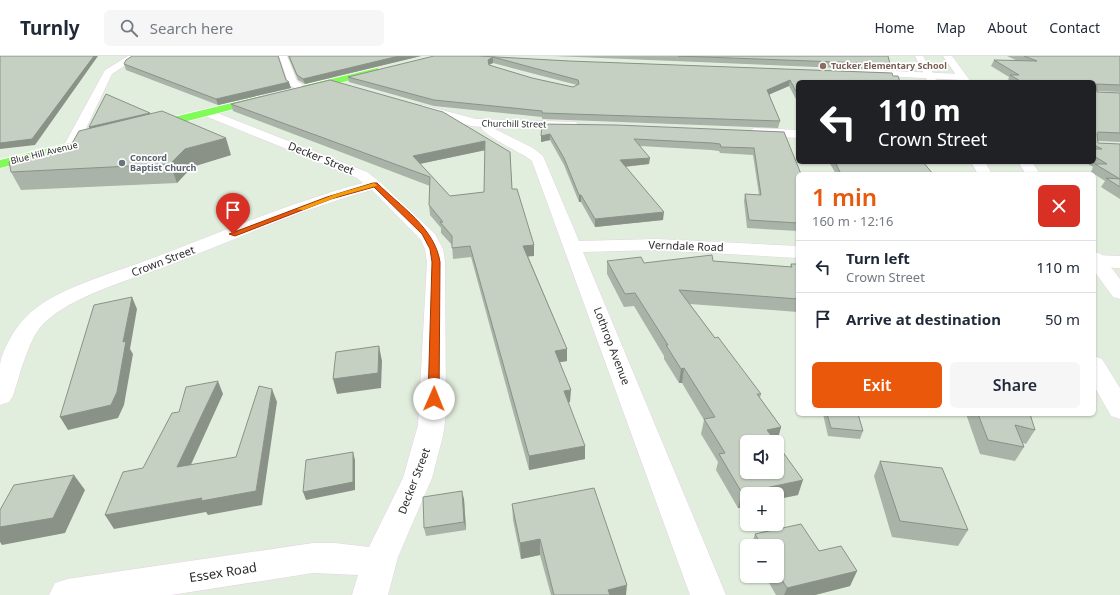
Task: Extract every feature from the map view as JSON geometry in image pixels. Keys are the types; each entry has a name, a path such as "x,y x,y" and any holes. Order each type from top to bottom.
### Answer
{"highway":[{"path":"290,92 387,68"},
{"path":"139,130 274,96"},
{"name":"Blue Hill Avenue","path":"0,164 108,137"}],"street":[{"path":"70,147 108,72 135,56"},
{"path":"283,56 293,83 304,89"},
{"path":"919,56 931,78"},
{"path":"947,56 964,79"},
{"path":"835,71 964,79"},
{"path":"331,82 354,89"},
{"name":"Churchill Street","path":"414,106 463,120 488,124 588,125"},
{"name":"Decker Street","path":"207,113 362,175 375,185 429,238 434,249 436,262 433,415 430,434 426,453 413,488 379,563 370,595"},
{"name":"Lothrop Avenue","path":"488,124 487,129 489,131 528,151 538,159 708,595"},
{"path":"745,131 796,134"},
{"name":"Crown Street","path":"0,396 24,333 31,324 49,308 78,294 329,198 375,185"},
{"name":"Verndale Road","path":"573,247 616,245 693,246 796,252"},
{"path":"1101,265 1120,293"},
{"path":"1096,368 1120,410"},
{"name":"Essex Road","path":"67,595 313,558 335,558 379,563"}],"building":[{"path":"0,56 94,56 32,139 0,143"},
{"path":"132,56 278,56 286,80 289,82 216,99 124,64 126,60"},
{"path":"289,56 399,56 303,79 297,75"},
{"path":"434,56 479,56 569,61 892,73 893,76 898,76 899,80 796,80 796,91 790,80 767,90 780,121 542,113 542,111 434,100 348,77","holes":["493,57 578,80 579,84 573,87 532,78 489,65 488,60"]},
{"path":"678,56 888,56 890,64"},
{"path":"1024,56 1120,56 1120,85 1096,85 1096,80 1019,80 1010,75 1019,75 994,60 1037,61"},
{"path":"330,80 443,112 510,152 512,189 517,189 534,245 523,246 567,349 555,351 571,390 564,391 585,446 529,456 470,246 452,248 452,236 440,222 443,222 429,205 430,177 231,104","holes":["485,141 484,192 450,196 413,156"]},
{"path":"1096,85 1097,92 1120,93 1120,133 1098,132 1097,134 1098,143 1120,144 1120,179 1095,164 1107,164 1096,157 1096,149 1102,149 1096,146"},
{"path":"106,94 150,113 89,127"},
{"path":"162,111 226,138 185,149 170,164 11,172 9,162 70,147 79,131"},
{"path":"542,124 616,125 784,132 800,172 796,172 796,223 749,220 745,194 761,195 754,148 721,147 720,144 712,143 634,139 650,158 620,160 664,212 595,219 581,195 579,195 564,158 550,134 541,136"},
{"path":"836,164 925,164 931,172 840,172"},
{"path":"1106,178 1120,179 1120,187"},
{"path":"712,255 713,261 792,267 791,264 796,264 796,299 679,290 715,338 718,337 761,394 757,394 781,427 767,430 771,435 740,435 740,479 784,479 784,454 803,480 770,487 740,487 740,490 719,454 725,453 704,419 715,417 684,368 681,369 666,345 668,345 635,293 625,294 607,261 641,257 644,263"},
{"path":"132,297 123,342 126,341 117,392 111,405 60,417 94,305"},
{"path":"379,346 378,373 333,379 336,352"},
{"path":"218,381 177,467 236,457 259,386 272,389 256,491 201,501 202,498 105,515 123,472 143,468 172,413 179,412 186,387"},
{"path":"828,416 859,416 863,431 831,428"},
{"path":"979,416 1031,416 1035,430 1015,425 1024,447 988,440"},
{"path":"353,452 353,482 303,492 306,460"},
{"path":"880,461 942,468 968,530 900,521"},
{"path":"74,475 53,518 0,527 0,510 14,485"},
{"path":"594,488 627,585 608,590 610,595 554,595 540,539 520,543 512,504"},
{"path":"462,491 464,522 424,528 423,497"},
{"path":"801,524 819,551 841,546 857,571 787,588 784,583 784,539 758,539 755,534 769,531 784,531 784,528"}],"slow traffic":[{"path":"300,209 356,189 374,185"}],"place":[{"name":"Tucker Elementary School","path":"823,66"},
{"name":"Concord Baptist Church","path":"122,163"}],"route":[{"path":"233,234 329,198 356,189 375,185 429,238 434,249 436,262 434,399"}]}
